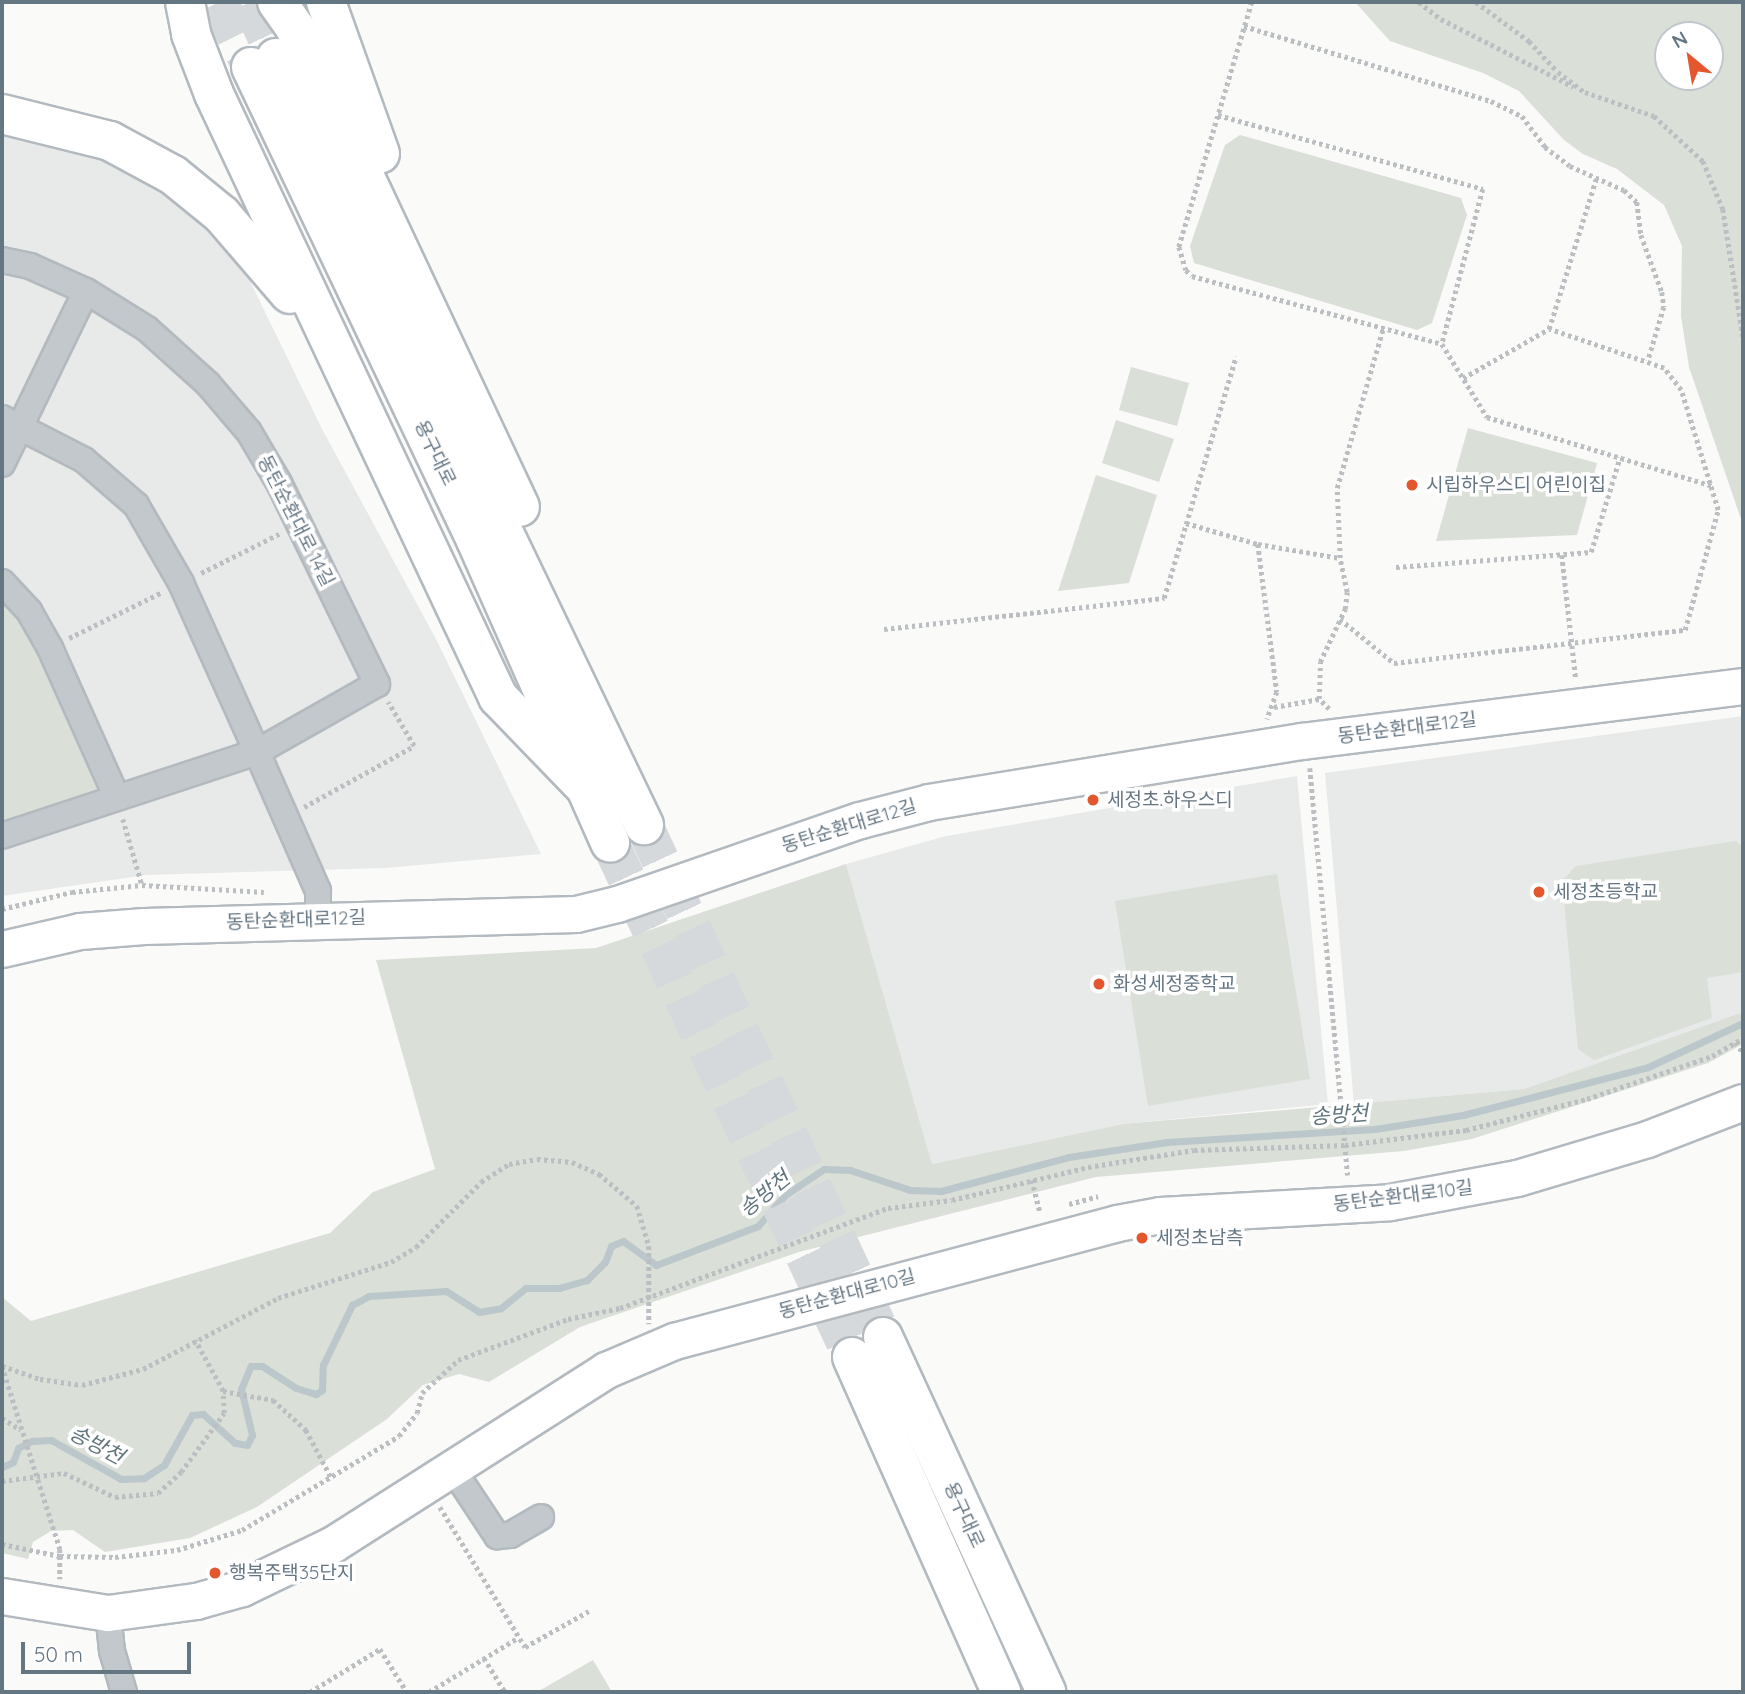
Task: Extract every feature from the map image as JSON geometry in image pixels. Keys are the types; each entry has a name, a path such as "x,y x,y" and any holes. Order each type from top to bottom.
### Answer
{"highway":[{"path":"185,2 205,70 255,184 498,697 585,787"},
{"path":"277,2 295,28 477,412 596,677 621,777"},
{"path":"326,2 338,43 477,412"},
{"name":"용구대로","path":"610,843 263,63 644,825"},
{"path":"2,114 110,141 173,174 222,215 272,270 341,367"},
{"name":"용구대로","path":"1001,1692 867,1347 1045,1692"}],"street":[{"name":"동탄순환대로 14길","path":"2,260 30,266 86,290 147,329 208,384 249,432 301,523 377,684"},
{"path":"2,464 11,421 86,290"},
{"path":"11,421 84,460 136,505 181,583 318,891 318,920"},
{"path":"2,582 29,611 50,648 117,798"},
{"path":"2,836 257,752 377,684"},
{"name":"동탄순환대로12길","path":"2,949 80,931 318,920 576,914 860,820 929,802 1302,741 1743,685"},
{"name":"동탄순환대로10길","path":"2,1596 108,1613 196,1601 274,1574 333,1544 606,1370 674,1341 1128,1221 1222,1210 1390,1202 1517,1178 1635,1143 1743,1102"},
{"path":"452,1468 496,1536 510,1535 541,1517"},
{"path":"108,1613 112,1651 124,1692"}],"path":[{"path":"1252,2 1179,247 1186,270 1192,276 1442,344 1487,416 1712,486"},
{"path":"1419,2 1441,19 1585,92 1654,116 1703,161 1723,209 1743,336"},
{"path":"1476,2 1529,41 1558,72 1585,92"},
{"path":"1244,26 1491,101 1522,116 1545,147 1596,180 1624,190 1637,202 1641,235 1664,307 1648,361"},
{"path":"1218,115 1483,189 1442,344"},
{"path":"1463,378 1549,329 1596,180"},
{"path":"1258,544 1277,692 1273,707 1319,699 1320,662 1340,619 1347,592 1339,558 1337,488 1383,329"},
{"path":"1340,619 1394,663 1685,630 1718,521 1712,486 1681,390 1664,368 1549,329"},
{"path":"884,629 1164,598 1236,356"},
{"path":"1396,567 1591,552 1620,457"},
{"path":"1186,523 1258,544 1339,558"},
{"path":"1562,555 1576,680"},
{"path":"285,818 414,746 377,684"},
{"path":"1310,768 1348,1175"},
{"path":"117,798 142,885"},
{"path":"2,909 72,892 142,885 266,892"},
{"path":"1736,1042 1743,1053"},
{"path":"2,1366 40,1379 82,1385 143,1369 278,1298 391,1262 416,1247 481,1182 509,1164 537,1159 572,1162 599,1174 637,1206 649,1246 649,1325 636,1331"},
{"path":"1032,1180 1040,1212"},
{"path":"2,1481 36,1471 64,1473 115,1497 158,1493 181,1472 224,1413 223,1391 195,1340"},
{"path":"2,1366 60,1556 60,1580"},
{"path":"223,1391 273,1400 306,1430 332,1479"},
{"path":"2,1418 22,1430"},
{"path":"439,1506 525,1647 589,1611"},
{"path":"2,1544 60,1556"},
{"path":"48,1578 72,1580"},
{"path":"429,1692 519,1637"},
{"path":"310,1692 380,1649 407,1692"},
{"path":"484,1658 505,1692"}],"shaded area":[{"path":"1355,2 1743,2 1743,525 1689,367 1681,316 1682,246 1664,205 1617,169 1583,154 1564,140 1519,91 1483,73 1390,41"},
{"path":"1240,135 1461,198 1467,215 1432,323 1417,330 1194,263 1190,246 1225,145"},
{"path":"2,136 89,152 195,211 249,279 322,429 436,639 541,854 385,868 146,875 2,896"},
{"path":"1131,367 1189,383 1177,426 1119,410"},
{"path":"1116,420 1174,439 1159,482 1102,463"},
{"path":"1468,428 1597,463 1577,535 1436,541"},
{"path":"1096,475 1157,495 1129,583 1058,591"},
{"path":"2,582 117,798 2,836"},
{"name":"세정초등학교","path":"1743,716 1743,1012 1524,1089 1354,1104 1325,773"},
{"name":"화성세정중학교","path":"1297,776 1328,1104 1123,1124 932,1164 846,864 946,836"},
{"path":"1736,841 1743,847 1743,972 1707,978 1712,1018 1594,1060 1578,1049 1562,881 1576,866"},
{"path":"846,864 932,1164 1123,1124 1524,1089 1743,1012 1743,1044 1708,1063 1472,1139 1404,1151 1096,1177 799,1252 580,1327 489,1382 459,1374 423,1385 387,1419 257,1507 190,1538 105,1552 73,1530 51,1531 33,1542 28,1559 2,1553 2,1297 31,1321 330,1233 373,1192 435,1169 376,960 596,948"},
{"path":"1277,874 1310,1079 1148,1106 1115,901"},
{"path":"593,1660 612,1692 537,1692"}],"waterway":[{"name":"송방천","path":"2,1467 13,1462 18,1448 32,1441 51,1440 121,1479 144,1478 164,1465 192,1415 203,1414 235,1443 247,1445 252,1435 241,1389 251,1366 262,1366 296,1388 316,1394 322,1390 323,1365 352,1305 369,1296 446,1291 479,1312 501,1308 526,1288 559,1288 587,1280 605,1262 611,1246 623,1241 656,1265 758,1226 785,1195 824,1169 850,1170 910,1190 941,1191 1069,1157 1167,1142 1375,1129 1463,1115 1648,1067 1743,1023"}],"tunnel":[{"path":"219,2 251,67"},
{"path":"250,2 276,58"},
{"path":"644,825 883,1337"},
{"path":"610,843 852,1357"}],"place":[{"name":"시립하우스디 어린이집","path":"1412,485"},
{"name":"세정초.하우스디","path":"1093,800"},
{"name":"세정초등학교","path":"1539,892"},
{"name":"화성세정중학교","path":"1099,984"},
{"name":"세정초남측","path":"1142,1238"},
{"name":"행복주택35단지","path":"215,1573"}]}
